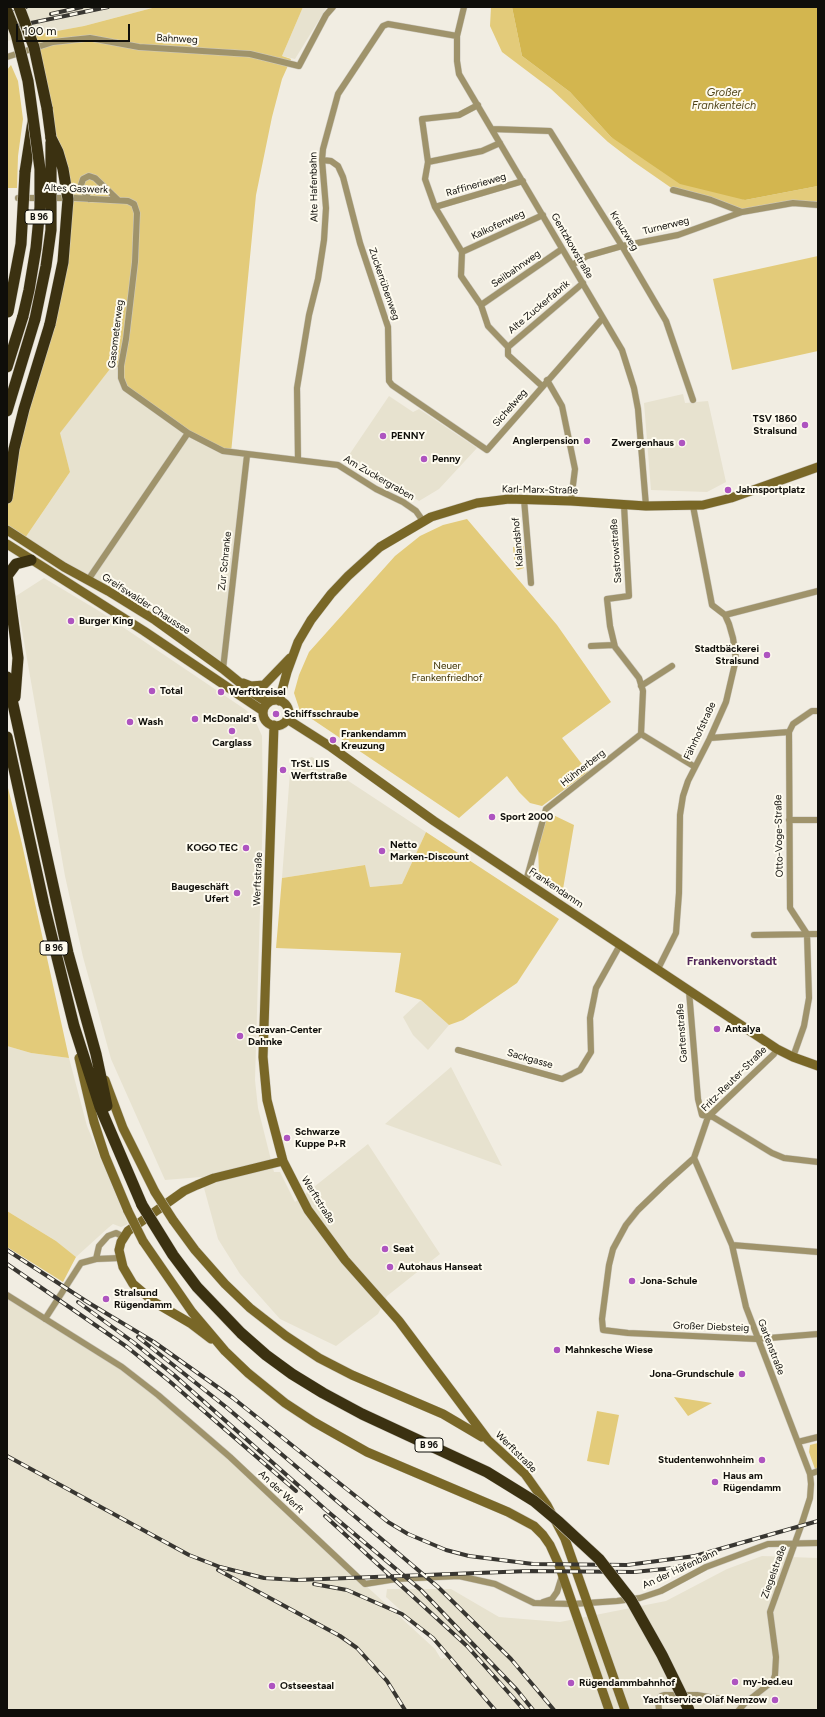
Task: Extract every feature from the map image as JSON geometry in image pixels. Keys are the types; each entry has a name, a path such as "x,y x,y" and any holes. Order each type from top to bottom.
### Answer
{"highway":[{"name":"B 96","path":"7,411 34,319 45,273 51,230 51,138 34,47 20,7"},
{"name":"B 96","path":"7,11 23,59 34,116 40,169 40,207 34,262 22,316 7,367"},
{"path":"7,313 21,244 25,172 34,116"},
{"path":"7,498 14,449 24,409 50,324 63,262 68,200 63,169 58,152 51,138"},
{"path":"14,711 18,658 7,575 16,564 31,560"},
{"name":"B 96","path":"7,678 68,953 96,1054 107,1110 119,1151"},
{"name":"B 96","path":"7,737 44,905 74,1026 100,1107 142,1205 173,1256 197,1287 241,1333 266,1355 292,1374 362,1414 487,1472 534,1501 559,1522 599,1559 631,1600 662,1655 689,1710"}],"main road":[{"name":"Karl-Marx-Straße","path":"279,700 293,654 311,620 331,594 348,576 388,541 423,521 450,510 477,502 524,498 571,500 624,505 693,506 721,502 818,467"},
{"name":"Greifswalder Chaussee","path":"7,530 155,620 268,703"},
{"path":"7,544 144,631 264,711"},
{"name":"Karl-Marx-Straße","path":"240,681 251,686 264,685 293,654"},
{"path":"279,700 288,708 287,719 282,724 274,725 266,721 264,711 268,703 279,700"},
{"name":"Frankendamm","path":"287,719 323,742 434,821 777,1049 793,1057 818,1066"},
{"name":"Werftstraße","path":"274,725 263,1048 267,1100 283,1161 308,1210 345,1260 399,1321 488,1440 525,1474 547,1505 565,1539 625,1710"},
{"path":"74,1026 94,1122 105,1156 128,1211 143,1241 192,1312 225,1351 248,1373 285,1403 340,1438 396,1465 508,1512 534,1526 550,1545 562,1574 609,1710"},
{"path":"96,1054 123,1128 154,1192 195,1250 225,1284 256,1312 291,1340 319,1358 352,1375 443,1414 488,1440"},
{"path":"225,1351 190,1324 142,1294 127,1276 120,1258 120,1242 128,1231 184,1191 214,1178 283,1161"}],"street":[{"name":"Bahnweg","path":"7,57 53,42 90,38 139,47 250,54 299,66 326,15 333,7"},
{"name":"Gentzkowstraße","path":"464,7 457,36 457,61 459,74 622,350 634,388 638,409 646,506"},
{"name":"Alte Hafenbahn","path":"298,460 297,388 324,240 326,208 322,160 329,122 338,94 383,26 388,24 457,36"},
{"path":"462,252 435,207 425,179 428,162 422,119 459,115 478,105"},
{"name":"Kreuzweg","path":"492,129 550,132 622,246 666,321 693,400"},
{"path":"428,162 482,151 500,142"},
{"name":"Zuckerrübenweg","path":"322,160 331,161 338,166 343,177 360,243 388,327 389,381 392,385 487,450"},
{"path":"89,199 81,185 86,177 92,176 118,200"},
{"name":"Raffinerieweg","path":"435,207 523,181"},
{"path":"673,190 711,200 742,212"},
{"name":"Altes Gaswerk","path":"18,198 118,200 128,201 134,204"},
{"name":"Turnerweg","path":"572,265 587,256 622,246 678,235 742,212 793,203 818,204"},
{"name":"Gasometerweg","path":"134,204 137,213 135,262 126,340 121,366 125,388 188,433 223,451 247,455"},
{"name":"Kalkofenweg","path":"462,252 543,215"},
{"name":"Seilbahnweg","path":"481,305 562,249"},
{"name":"Alte Zuckerfabrik","path":"462,252 461,276 481,305 488,326 508,347 583,283"},
{"name":"Sichelweg","path":"487,450 603,318"},
{"path":"508,347 508,355 542,386"},
{"path":"547,380 562,406 575,469 571,500"},
{"path":"88,580 188,433"},
{"name":"Am Zuckergraben","path":"247,455 338,465 376,489 403,502 416,511 423,521"},
{"name":"Zur Schranke","path":"223,669 247,455"},
{"name":"Kalandshof","path":"524,498 531,583"},
{"name":"Sastrowstraße","path":"614,645 607,599 630,596 624,505"},
{"name":"Fährhofstraße","path":"658,969 676,933 679,893 680,815 683,796 726,702 736,659 733,638 725,615 712,605 693,506"},
{"path":"725,615 818,591"},
{"path":"591,646 614,645 639,678 643,691 641,734 695,767"},
{"path":"641,686 672,666"},
{"path":"710,738 788,732 793,724 812,711 818,711"},
{"name":"Otto-Voge-Straße","path":"788,732 790,908 807,934"},
{"name":"Hühnerberg","path":"526,881 546,809 641,734"},
{"path":"789,820 818,820"},
{"path":"793,1057 804,1026 809,998 807,934"},
{"path":"754,935 818,934"},
{"name":"Sackgasse","path":"458,1050 562,1079 580,1070 591,1052 590,1018 596,988 620,945"},
{"name":"Gartenstraße","path":"689,991 698,1099 702,1115 708,1117"},
{"name":"Fritz-Reuter-Straße","path":"603,1330 602,1319 609,1265 613,1249 621,1232 638,1210 694,1158 708,1117 774,1054 777,1049"},
{"path":"708,1117 713,1117 772,1153 784,1158 818,1162"},
{"name":"Gartenstraße","path":"694,1158 732,1245 740,1287 757,1339 810,1474 810,1498 795,1543"},
{"path":"96,1258 99,1246 108,1236 116,1233 124,1237"},
{"path":"732,1245 818,1252"},
{"path":"45,1319 75,1271 84,1262 96,1258 120,1258"},
{"name":"An der Werft","path":"7,1295 122,1367 158,1395 230,1457 365,1584 396,1579 470,1577 495,1584 534,1603 573,1604"},
{"name":"Großer Diebsteig","path":"603,1330 628,1333 757,1339 818,1334"},
{"path":"798,1442 818,1437"},
{"path":"810,1474 818,1471"},
{"name":"Ziegelstraße","path":"739,1710 745,1703 773,1681 775,1675 776,1657 770,1612 795,1543"},
{"name":"An der Hafenbahn","path":"573,1604 640,1598 681,1582 706,1567 768,1544 818,1544"},
{"path":"534,1603 546,1602 552,1599 560,1586 562,1574"},
{"path":"659,1709 658,1702 660,1696 664,1695 697,1696 745,1703"}],"shaded area":[{"path":"7,7 156,7 84,26 7,41"},
{"path":"303,7 327,7 295,59 282,56"},
{"path":"121,366 211,445 247,455 223,669 23,541 70,472 59,433 110,369"},
{"name":"Zwergenhaus","path":"683,394 685,403 708,401 726,482 707,492 651,490 644,403"},
{"name":"Penny","path":"389,396 413,412 419,409 477,448 439,489 419,501 404,491 387,485 347,458"},
{"path":"44,578 99,611 246,710 254,718 262,736 263,807 255,1080 258,1108 274,1172 280,1172 295,1202 368,1144 440,1254 387,1296 378,1314 336,1346 280,1319 240,1274 218,1239 201,1177 165,1180 111,1059 83,957 65,876 16,596"},
{"path":"312,757 426,832 402,884 370,887 364,865 282,878 290,772 298,761"},
{"path":"421,1000 449,1025 428,1050 413,1035 403,1017"},
{"path":"7,1046 31,1053 69,1058 87,1126 128,1224 121,1227 113,1224 76,1257 56,1241 7,1211"},
{"path":"451,1067 502,1166 385,1124"},
{"path":"7,1295 122,1367 158,1395 435,1649 441,1659 451,1656 386,1597 387,1589 451,1589 499,1617 560,1622 666,1601 727,1569 762,1556 818,1558 818,1710 7,1710"}],"green space":[{"path":"156,7 303,7 282,56 291,59 282,79 272,117 256,195 231,453 211,445 125,388 121,366 110,369 60,433 70,472 23,541 7,530 7,498 45,343 67,208 30,36 84,26"},
{"path":"491,7 512,7 522,56 570,92 611,137 745,200 818,186 818,205 793,203 742,212 670,187 608,142 551,89 502,52 490,26"},
{"path":"11,65 18,81 23,119 18,156 17,188 7,188 7,70"},
{"path":"818,256 818,351 732,370 713,279"},
{"name":"Neuer Frankenfriedhof","path":"467,519 557,625 611,702 562,738 588,772 542,806 530,803 519,792 507,776 459,818 300,711 294,693 299,675 309,652 395,556 420,536 443,525"},
{"path":"524,546 524,568 518,570 515,568 513,547"},
{"path":"7,784 22,844 69,1058 31,1053 7,1046"},
{"path":"549,813 574,825 563,889 539,875 538,845"},
{"path":"426,832 559,919 517,983 463,1020 449,1025 421,1000 395,992 401,953 276,948 282,878 365,865 370,887 402,884"},
{"path":"7,1211 56,1241 76,1257 63,1282 7,1247"},
{"path":"674,1397 712,1403 688,1416"},
{"path":"597,1411 619,1415 609,1465 587,1461"},
{"path":"818,1443 818,1470 815,1469 809,1452 810,1445"}],"water":[{"name":"Großer Frankenteich","path":"512,7 818,7 818,186 745,200 680,184 611,137 570,92 522,56"}],"railway":[{"path":"7,10 26,7"},
{"path":"51,14 82,7"},
{"path":"7,28 108,7"},
{"path":"7,1250 89,1303"},
{"path":"7,1264 127,1347 168,1380 296,1491"},
{"path":"84,1300 154,1342 233,1398 388,1522 408,1534 446,1550 469,1556 533,1564 627,1565 695,1556 818,1521"},
{"path":"78,1302 133,1342 174,1375 326,1510 421,1590 517,1690 533,1710"},
{"path":"138,1337 226,1407 438,1587 511,1659 554,1710"},
{"path":"7,1456 189,1555 220,1567 264,1578 297,1580 529,1571 634,1572 674,1568 702,1560"},
{"path":"325,1516 467,1646 524,1710"},
{"path":"218,1570 340,1636 357,1648 387,1681 405,1710"},
{"path":"314,1584 347,1590 402,1614 433,1638 495,1710"}],"place":[{"name":"TSV 1860 Stralsund","path":"805,425"},
{"name":"PENNY","path":"383,436"},
{"name":"Anglerpension","path":"587,441"},
{"name":"Zwergenhaus","path":"682,443"},
{"name":"Penny","path":"424,459"},
{"name":"Jahnsportplatz","path":"728,490"},
{"name":"Burger King","path":"71,621"},
{"name":"Stadtbäckerei Stralsund","path":"767,655"},
{"name":"Total","path":"152,691"},
{"name":"Werftkreisel","path":"221,692"},
{"name":"Schiffsschraube","path":"276,714"},
{"name":"McDonald's","path":"195,719"},
{"name":"Wash","path":"130,722"},
{"name":"Carglass","path":"232,731"},
{"name":"Frankendamm Kreuzung","path":"333,740"},
{"name":"TrSt. LIS Werftstraße","path":"283,770"},
{"name":"Sport 2000","path":"492,817"},
{"name":"KOGO TEC","path":"246,848"},
{"name":"Netto Marken-Discount","path":"382,851"},
{"name":"Baugeschäft Ufert","path":"237,893"},
{"name":"Antalya","path":"717,1029"},
{"name":"Caravan-Center Dahnke","path":"240,1036"},
{"name":"Schwarze Kuppe P+R","path":"287,1138"},
{"name":"Seat","path":"385,1249"},
{"name":"Autohaus Hanseat","path":"390,1267"},
{"name":"Jona-Schule","path":"632,1281"},
{"name":"Stralsund Rügendamm","path":"106,1299"},
{"name":"Mahnkesche Wiese","path":"557,1350"},
{"name":"Jona-Grundschule","path":"742,1374"},
{"name":"Studentenwohnheim","path":"762,1460"},
{"name":"Haus am Rügendamm","path":"715,1482"},
{"name":"my-bed.eu","path":"735,1682"},
{"name":"Rügendammbahnhof","path":"571,1683"},
{"name":"Ostseestaal","path":"272,1686"},
{"name":"Yachtservice Olaf Nemzow","path":"775,1700"}],"district":[{"name":"Frankenvorstadt","path":"732,961"}]}
